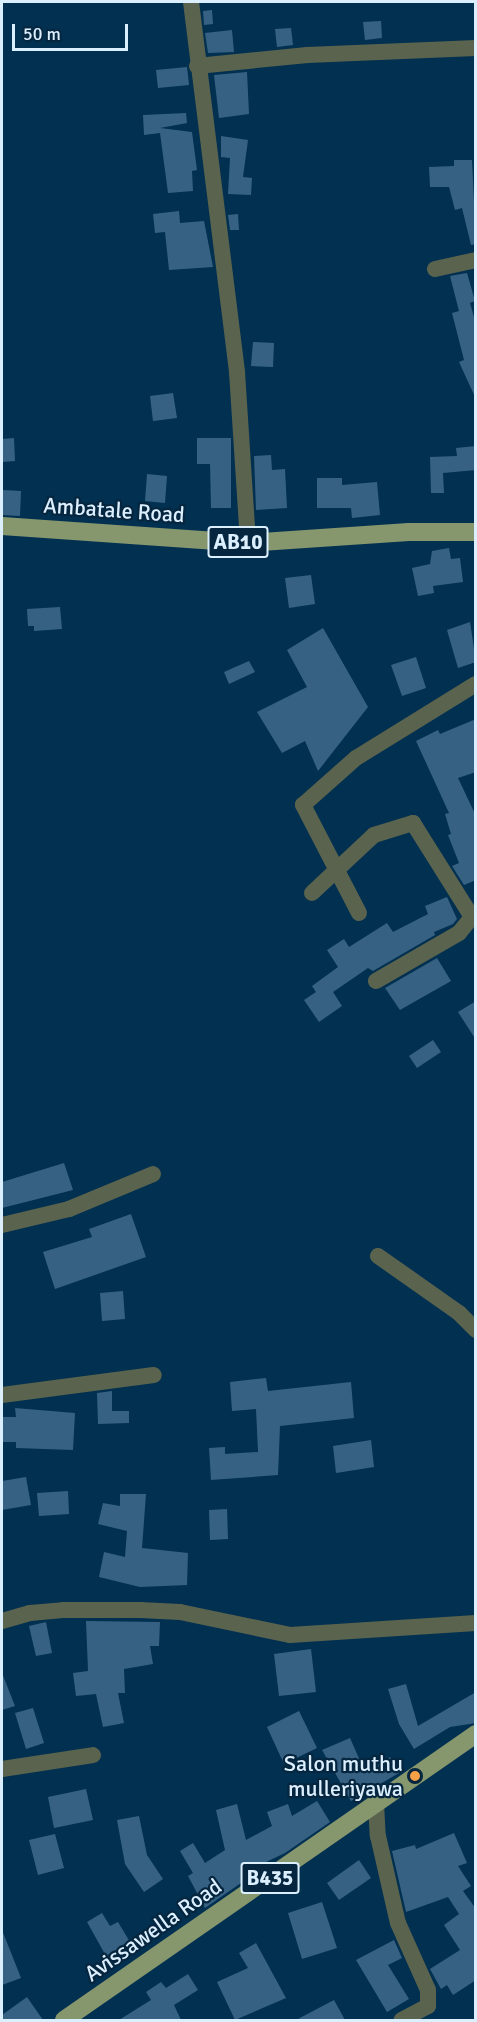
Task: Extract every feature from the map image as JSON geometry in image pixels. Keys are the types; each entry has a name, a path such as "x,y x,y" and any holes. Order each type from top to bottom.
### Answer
{"main road":[{"name":"Ambatale Road","path":"2,526 248,543 409,532 476,532"},
{"name":"Avissawella Road","path":"64,2020 476,1734"}],"street":[{"path":"191,2 197,66 216,189 237,372 248,543"},
{"path":"197,66 308,55 476,48"},
{"path":"435,269 476,260"},
{"path":"359,913 336,874 303,805 356,758 476,684"},
{"path":"312,893 336,874 374,835 413,823 472,917 459,933 376,981"},
{"path":"2,1225 69,1209 153,1174"},
{"path":"378,1256 459,1313 476,1330"},
{"path":"2,1395 154,1375"},
{"path":"2,1622 30,1613 63,1610 140,1610 180,1612 290,1635 476,1623"},
{"path":"2,1769 93,1755"},
{"path":"376,1803 378,1836 398,1923 428,1990 428,2006 402,2020"}],"building":[{"path":"212,10 213,24 204,25 203,11"},
{"path":"381,21 382,38 365,40 363,22"},
{"path":"291,28 293,45 277,47 275,29"},
{"path":"232,30 234,52 208,53 205,33"},
{"path":"187,67 189,85 158,88 156,70"},
{"path":"247,72 249,114 219,118 214,75"},
{"path":"186,113 187,123 160,128 192,132 197,170 192,171 193,191 168,193 160,133 144,135 143,115"},
{"path":"221,136 248,140 243,177 252,178 251,195 228,194 230,158 221,157"},
{"path":"454,160 472,160 476,244 471,245 462,208 455,210 449,187 430,187 429,167 454,166"},
{"path":"179,211 180,223 204,221 213,267 169,270 165,232 155,233 153,214"},
{"path":"238,214 239,230 230,230 228,215"},
{"path":"467,273 475,301 470,303 476,324 476,399 459,362 464,360 452,313 459,311 450,276"},
{"path":"253,342 274,343 273,367 251,366"},
{"path":"173,393 177,418 153,421 150,396"},
{"path":"14,438 15,461 2,462 2,439"},
{"path":"197,438 231,438 231,508 211,508 210,464 197,464"},
{"path":"476,446 476,470 443,473 444,493 431,493 430,457 457,456 456,448"},
{"path":"271,455 272,470 285,469 287,508 256,510 254,456"},
{"path":"147,474 167,476 165,503 145,501"},
{"path":"317,478 342,478 342,485 377,482 380,515 352,518 351,508 317,508"},
{"path":"2,490 21,491 20,516 2,515"},
{"path":"449,548 451,559 460,558 463,582 433,586 434,593 418,596 412,568 430,564 432,551"},
{"path":"311,575 315,604 289,608 285,578"},
{"path":"60,607 62,629 34,631 34,626 28,626 27,609"},
{"path":"470,622 476,662 458,668 447,630"},
{"path":"323,628 368,707 318,771 305,741 282,753 257,712 307,687 287,650"},
{"path":"416,657 426,688 402,696 391,665"},
{"path":"249,661 255,672 229,684 224,672"},
{"path":"476,719 476,772 458,778 476,816 476,880 464,885 452,866 459,863 448,835 451,834 445,814 449,813 416,741 438,730 440,734"},
{"path":"447,897 457,919 453,924 434,932 435,935 373,971 368,968 333,992 342,1006 319,1022 304,1000 316,992 312,986 338,967 327,950 344,939 349,947 387,923 393,932 428,914 425,906"},
{"path":"437,958 451,981 400,1010 385,988"},
{"path":"476,1001 476,1040 458,1012"},
{"path":"433,1040 441,1052 417,1068 409,1056"},
{"path":"64,1163 73,1190 2,1208 2,1182"},
{"path":"131,1214 146,1257 55,1289 43,1252 92,1237 89,1229"},
{"path":"123,1291 125,1319 102,1321 100,1293"},
{"path":"266,1378 268,1391 351,1382 354,1418 280,1426 278,1475 211,1480 209,1448 225,1447 225,1454 258,1452 256,1409 232,1411 230,1382"},
{"path":"112,1391 112,1411 129,1411 129,1423 98,1424 97,1393"},
{"path":"15,1408 75,1413 73,1450 16,1448 16,1442 2,1442 2,1417 16,1417"},
{"path":"371,1440 374,1467 336,1473 333,1446"},
{"path":"26,1477 31,1505 2,1510 2,1481"},
{"path":"68,1491 69,1514 39,1516 37,1493"},
{"path":"120,1494 146,1494 142,1548 188,1553 187,1585 140,1587 99,1577 104,1552 125,1557 127,1531 98,1524 103,1503 120,1506"},
{"path":"227,1509 228,1539 210,1540 209,1510"},
{"path":"86,1621 160,1622 159,1646 150,1646 153,1664 124,1669 125,1693 118,1693 124,1723 103,1727 96,1694 76,1696 73,1673 88,1671"},
{"path":"46,1622 52,1653 36,1656 29,1626"},
{"path":"311,1649 316,1692 279,1696 274,1654"},
{"path":"2,1673 15,1706 2,1710"},
{"path":"406,1684 418,1726 476,1692 476,1723 450,1727 414,1749 399,1724 388,1689"},
{"path":"33,1708 44,1743 26,1749 15,1713"},
{"path":"299,1711 317,1748 284,1764 267,1727"},
{"path":"350,1738 365,1772 390,1757 399,1773 351,1801 322,1750"},
{"path":"86,1789 93,1820 54,1828 48,1797"},
{"path":"317,1801 330,1822 285,1853 247,1871 251,1876 205,1908 188,1876 193,1873 180,1851 193,1843 205,1863 225,1850 216,1810 237,1804 246,1840 272,1826 267,1812 288,1804 292,1816"},
{"path":"139,1816 147,1855 163,1879 144,1892 125,1864 117,1820"},
{"path":"454,1833 467,1863 458,1866 471,1886 463,1891 476,1909 476,1980 453,1995 447,1985 441,1989 430,1969 460,1950 444,1925 459,1914 448,1897 406,1912 392,1851 415,1845 416,1849"},
{"path":"55,1834 64,1868 38,1875 29,1840"},
{"path":"359,1860 371,1878 339,1900 327,1883"},
{"path":"322,1902 337,1948 302,1959 288,1913"},
{"path":"102,1913 110,1926 118,1922 130,1942 106,1956 87,1922"},
{"path":"2,1930 21,1978 2,1985"},
{"path":"394,1940 402,1958 388,1965 409,1999 387,2012 356,1960"},
{"path":"256,1943 286,1998 235,2020 217,1982 248,1968 239,1953"},
{"path":"188,1974 198,1990 174,2005 181,2020 119,2020 151,2000 146,1992 161,1982 166,1988"},
{"path":"27,1997 43,2020 2,2020 2,2015"},
{"path":"334,2000 345,2020 296,2020"}],"place":[{"name":"Salon muthu mulleriyawa","path":"415,1776"}]}
